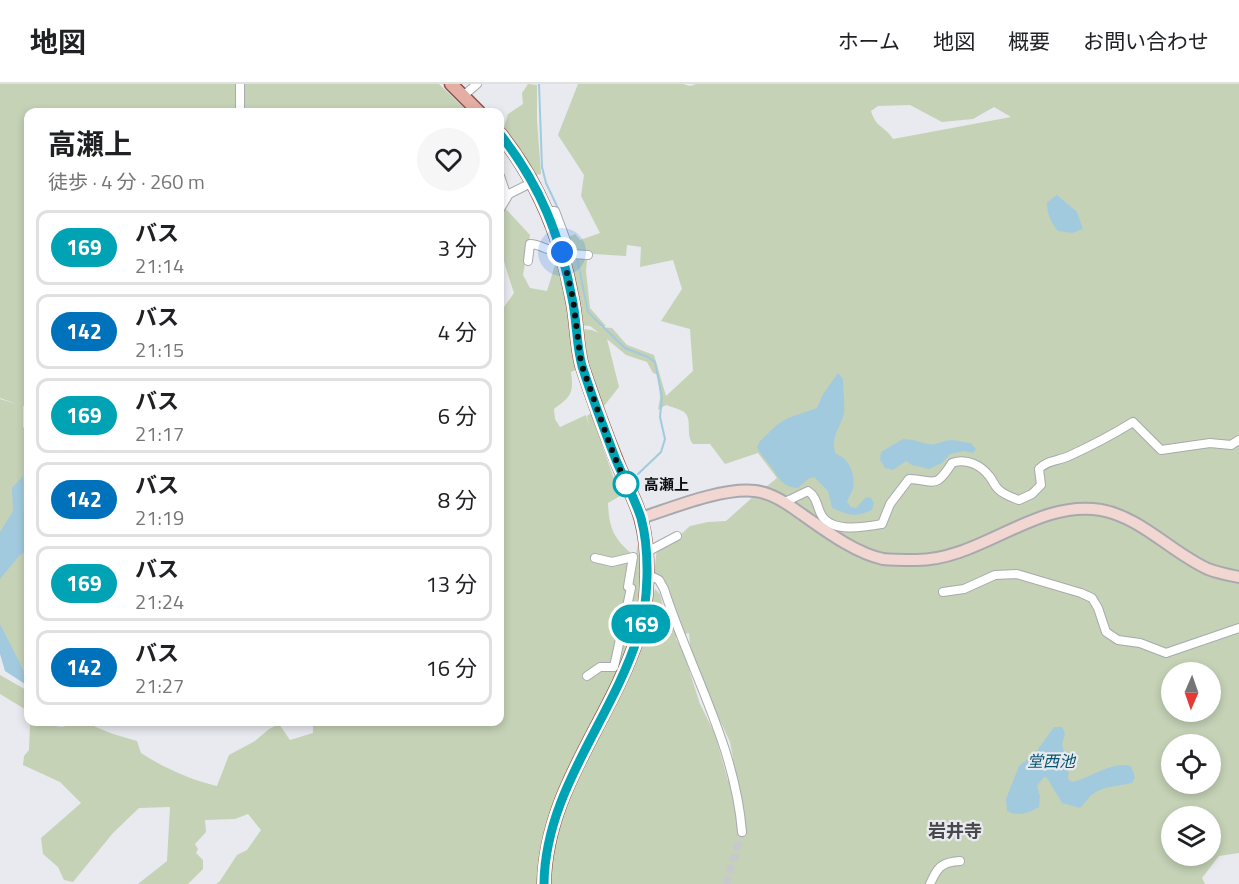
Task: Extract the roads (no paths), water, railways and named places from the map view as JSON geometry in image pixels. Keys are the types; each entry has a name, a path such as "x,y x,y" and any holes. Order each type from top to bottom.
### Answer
{"main road":[{"path":"451,84 475,108"},
{"path":"504,139 518,157 533,183 570,254 581,363 611,448 641,518 647,574 639,634 622,675 573,769 554,817 546,849 544,884"}],"street":[{"path":"240,84 240,108"},
{"path":"463,96 477,84"},
{"path":"504,202 509,194 533,183"},
{"path":"504,188 507,197"},
{"path":"528,261 530,244 533,243 549,251 588,255"},
{"path":"785,502 808,491 815,496 822,516 828,522 841,527 865,527 882,524 890,504 909,479 933,482 943,477 952,463 960,460 974,463 990,476 995,487 1005,495 1019,500 1032,494 1041,484 1039,469 1044,463 1065,458 1133,422 1161,450 1210,442 1231,444 1239,440"},
{"path":"641,518 697,500 735,491 755,490 785,502 839,540 858,549 882,558 916,560 943,557 1058,512 1079,509 1102,511 1127,519 1207,568 1239,577"},
{"path":"645,553 677,536"},
{"path":"587,676 600,667 614,667 631,588 628,587 633,557 621,561 595,558"},
{"path":"647,574 659,580 664,589 706,703 721,734 740,803 742,831"},
{"path":"943,592 964,589 995,575 1017,574 1092,598 1106,632 1118,640 1140,643 1166,653 1239,628"},
{"path":"624,620 641,624"},
{"path":"930,884 938,867 947,862 960,861"}],"water":[{"path":"1057,195 1077,212 1083,229 1072,233 1058,231 1050,217 1047,202"},
{"path":"838,373 843,379 844,413 835,438 834,449 836,454 848,463 852,473 854,483 847,502 851,507 856,508 866,497 871,498 874,503 872,510 856,515 832,508 828,491 814,477 798,488 783,483 757,447 760,441 778,424 817,408 823,394"},
{"path":"903,439 931,444 954,440 971,443 976,449 973,453 964,451 950,454 942,463 929,469 912,465 906,461 893,470 885,468 880,460 881,452"},
{"path":"23,476 24,552 0,579 0,532 13,511 12,488"},
{"path":"0,624 24,671 24,683 5,671 0,654"},
{"name":"堂西池","path":"1054,727 1062,727 1065,733 1062,745 1069,765 1068,779 1072,782 1108,768 1123,765 1131,766 1135,777 1132,783 1097,791 1080,808 1062,803 1047,778 1044,777 1037,786 1040,796 1039,807 1023,814 1007,811 1006,799 1019,766 1036,752"}],"waterway":[{"path":"539,84 542,167 546,183 575,253"},
{"path":"577,258 588,312 625,348 655,362 662,397 660,417 665,439 661,452 638,474"}],"tunnel":[{"path":"726,884 742,832"}],"place":[{"name":"高瀬上","path":"626,484"}],"district":[{"name":"岩井寺","path":"955,830"}]}
